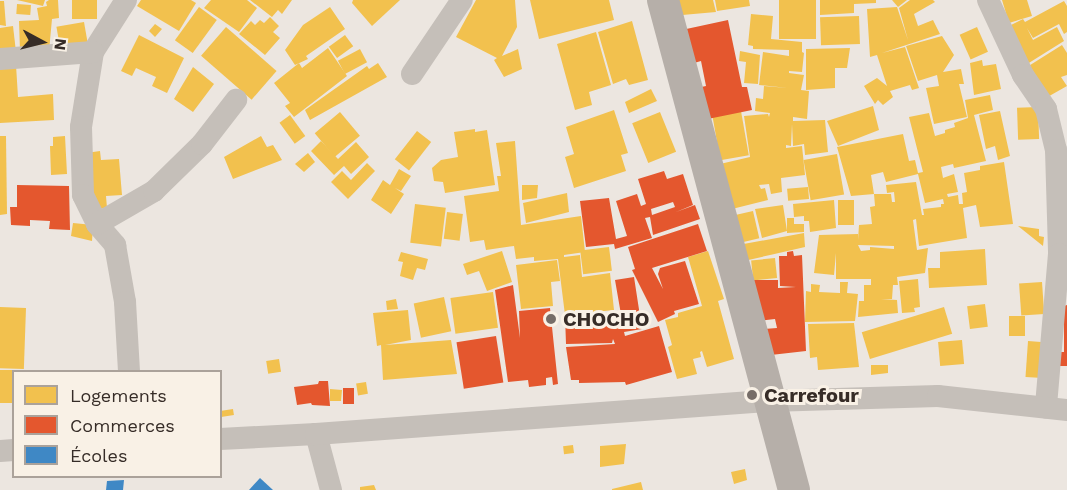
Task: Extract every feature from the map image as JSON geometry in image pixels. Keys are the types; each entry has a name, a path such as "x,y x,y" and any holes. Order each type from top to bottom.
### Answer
{"street":[{"path":"126,0 93,52 81,127 83,195 97,224 115,245 125,302 129,370"},
{"path":"412,74 462,0"},
{"path":"663,0 794,490"},
{"path":"222,439 769,401 939,396 1056,409 1059,254 1056,150 1046,110 1023,75 988,0"},
{"path":"0,59 93,52"},
{"path":"97,224 154,191 202,144 236,100"},
{"path":"316,434 331,490"}],"building: Logements":[{"path":"17,0 45,0 43,6"},
{"path":"58,0 59,18 52,19 49,51 20,51 19,21 39,20 37,8 47,6 46,2"},
{"path":"72,0 97,0 97,19 72,19"},
{"path":"141,0 191,0 196,3 179,31 137,6"},
{"path":"211,0 247,0 257,8 239,32 204,8"},
{"path":"250,0 292,0 282,14 278,10 272,17"},
{"path":"353,0 400,0 372,26 352,3"},
{"path":"476,0 515,0 517,27 502,56 518,49 522,69 504,77 494,60 497,58 456,37"},
{"path":"530,0 609,0 614,20 539,39"},
{"path":"669,0 713,0 716,12 671,16"},
{"path":"715,0 749,0 750,6 717,11"},
{"path":"779,0 816,0 816,39 779,39"},
{"path":"820,0 876,0 876,3 854,4 854,13 820,15"},
{"path":"892,0 907,0 898,7"},
{"path":"910,0 933,0 935,2 914,14 918,26 933,20 940,34 882,53 905,47 919,88 912,90 910,85 890,91 893,97 883,105 878,100 875,104 864,86 877,78 887,86 877,55 870,57 867,9 897,7 908,40 899,8"},
{"path":"1002,0 1027,0 1032,16 1009,23"},
{"path":"0,1 4,1 6,26 0,25"},
{"path":"1064,1 1067,6 1067,32 1064,34 1059,24 1033,38 1027,28 1033,40 1057,27 1064,41 1024,66 1005,28 1023,19 1025,22"},
{"path":"17,4 31,5 30,15 16,14"},
{"path":"199,7 217,20 193,53 175,40"},
{"path":"330,7 345,29 306,56 308,59 295,65 285,50 303,25"},
{"path":"751,14 773,16 771,39 802,42 804,53 802,72 789,71 789,73 804,75 801,90 809,91 807,119 793,117 793,121 825,120 828,152 805,155 804,144 793,146 792,124 791,146 786,145 786,148 802,146 805,175 781,178 782,192 771,194 769,184 759,185 761,189 765,188 768,200 732,209 720,164 750,157 744,116 768,114 769,117 770,113 755,111 756,98 763,99 764,86 788,88 759,85 763,52 789,56 789,50 753,49 753,46 748,45"},
{"path":"859,16 860,44 821,45 820,17"},
{"path":"270,17 279,26 273,32 280,38 265,55 239,34 251,21 255,25 260,20 264,23"},
{"path":"632,21 648,80 629,85 626,79 613,84 598,32"},
{"path":"84,22 88,44 60,49 56,27"},
{"path":"155,24 162,29 155,37 149,31"},
{"path":"13,26 16,52 0,54 0,28"},
{"path":"226,27 277,71 252,100 201,56"},
{"path":"977,27 988,52 971,59 960,35"},
{"path":"596,32 611,85 589,92 592,105 575,110 557,44"},
{"path":"139,35 184,58 167,93 152,86 156,77 136,68 132,76 121,71"},
{"path":"345,35 353,46 337,58 329,47"},
{"path":"942,36 954,55 943,72 961,69 964,84 959,84 967,117 934,124 926,88 939,86 937,75 918,81 906,46"},
{"path":"1062,45 1067,53 1067,75 1061,77 1067,86 1044,99 1027,67"},
{"path":"328,48 347,76 294,117 285,106 290,103 274,83 299,63 302,68"},
{"path":"850,48 847,68 835,68 835,88 806,90 806,49"},
{"path":"360,49 367,62 345,74 338,61"},
{"path":"740,51 760,55 758,84 744,83 746,62 739,61"},
{"path":"982,60 983,66 996,64 1001,89 974,95 970,63"},
{"path":"378,63 387,77 310,120 305,110 367,66 369,69"},
{"path":"16,65 18,97 53,94 54,120 0,123 0,66"},
{"path":"193,67 214,84 193,112 174,99"},
{"path":"651,89 657,101 629,113 625,102"},
{"path":"990,95 993,110 974,115 986,161 954,168 953,164 941,167 943,178 954,174 958,192 947,194 948,197 958,195 959,204 963,204 962,193 967,192 964,173 980,170 980,166 1004,162 1013,224 980,227 976,205 963,208 967,238 919,246 916,219 913,220 917,250 928,248 925,273 897,277 898,285 893,285 892,299 881,299 897,300 898,313 858,317 859,301 864,301 864,285 871,285 871,279 836,279 836,253 834,275 814,273 819,235 858,234 858,240 859,225 872,224 870,207 875,206 874,194 851,196 837,147 903,134 909,161 915,160 918,173 923,172 909,117 929,113 935,136 955,127 954,123 968,118 965,100","holes":["883,172 886,182 918,174 925,203 943,199 944,204 941,204 941,207 923,209 924,215 922,215 916,182 886,185 887,193 894,192 895,202 892,202 891,194 874,194 871,175","858,245 894,246 894,249 870,247 870,250 861,251"]},
{"path":"873,106 879,130 838,146 827,121"},
{"path":"1038,107 1039,139 1018,140 1017,108"},
{"path":"614,110 628,153 621,155 626,171 574,188 565,157 574,154 566,127"},
{"path":"741,111 749,155 720,160 712,116"},
{"path":"1000,111 1010,156 998,160 995,146 986,149 979,115"},
{"path":"340,112 360,136 335,157 315,133"},
{"path":"660,112 676,152 648,163 632,123"},
{"path":"290,115 305,136 295,144 279,123"},
{"path":"475,129 475,132 487,130 495,185 445,193 443,182 434,181 432,168 441,160 458,157 454,132"},
{"path":"417,131 431,142 409,170 395,159"},
{"path":"0,136 6,136 7,214 0,215"},
{"path":"65,136 67,174 51,175 50,146 53,146 53,137"},
{"path":"261,136 267,147 273,145 282,160 233,179 224,157"},
{"path":"321,141 338,159 356,142 369,157 351,174 344,166 334,175 311,151"},
{"path":"515,141 521,225 581,216 585,252 564,255 564,257 580,255 582,277 610,273 614,310 565,315 558,259 534,261 534,257 516,259 514,246 486,250 484,240 470,242 464,196 499,191 497,176 501,176 496,143"},
{"path":"100,151 101,160 119,159 122,195 106,196 107,208 96,209 86,153"},
{"path":"308,153 315,162 304,172 295,164"},
{"path":"837,154 844,194 811,200 804,160"},
{"path":"367,163 375,171 348,199 331,182 342,171 351,180"},
{"path":"399,169 411,176 401,191 395,188 404,194 391,214 371,200 383,180 390,185"},
{"path":"522,185 538,185 537,198 522,200"},
{"path":"808,187 809,199 788,201 787,189"},
{"path":"567,193 569,212 526,223 523,203"},
{"path":"834,200 836,228 810,232 809,221 804,221 804,216 794,217 793,204"},
{"path":"838,200 854,200 854,225 838,225"},
{"path":"415,204 446,208 441,246 410,243"},
{"path":"783,205 787,231 762,238 755,209"},
{"path":"753,211 759,238 734,244 728,217"},
{"path":"447,212 463,214 460,241 444,239"},
{"path":"787,218 794,218 794,224 804,224 804,232 787,233"},
{"path":"73,223 93,225 92,241 71,236"},
{"path":"1018,226 1039,229 1039,236 1044,237 1043,246"},
{"path":"804,233 805,247 744,261 738,245"},
{"path":"609,247 612,271 583,274 580,251"},
{"path":"985,249 987,285 929,288 928,268 940,268 940,252"},
{"path":"502,251 512,282 487,291 479,271 467,275 463,264"},
{"path":"708,251 724,299 718,301 734,359 707,367 702,351 700,352 701,357 693,359 697,374 677,379 668,347 672,345 665,320 678,317 678,313 702,306 688,257"},
{"path":"401,252 428,259 425,270 417,268 413,280 400,276 403,262 398,261"},
{"path":"775,258 777,278 753,280 751,261"},
{"path":"557,260 560,281 551,282 553,306 521,309 516,265"},
{"path":"918,279 920,307 914,308 915,312 902,313 899,281"},
{"path":"840,282 848,282 847,293 858,294 855,321 805,322 806,291 811,292 811,284 820,285 819,292 840,293"},
{"path":"1042,282 1044,314 1021,316 1019,284"},
{"path":"493,292 498,328 455,334 450,298"},
{"path":"444,297 451,331 421,338 414,303"},
{"path":"396,299 398,309 387,310 386,301"},
{"path":"985,304 988,327 970,329 967,306"},
{"path":"0,307 26,308 24,369 0,368"},
{"path":"944,307 952,334 870,359 862,332"},
{"path":"408,310 411,340 385,345 451,340 457,374 383,380 381,345 377,346 373,313"},
{"path":"1009,316 1025,316 1025,336 1009,336"},
{"path":"854,323 859,367 818,370 817,357 810,358 808,324"},
{"path":"962,340 964,364 940,366 938,342"},
{"path":"1028,341 1041,342 1038,378 1025,377"},
{"path":"279,359 281,372 268,374 266,361"},
{"path":"871,365 888,365 888,373 871,375"},
{"path":"0,370 12,370 12,403 0,403"},
{"path":"366,382 368,394 358,395 356,384"},
{"path":"330,389 342,390 341,401 330,401"},
{"path":"233,409 234,415 222,417 222,411"},
{"path":"626,444 624,464 600,467 600,446"},
{"path":"573,445 574,453 564,454 563,446"},
{"path":"745,469 747,480 734,484 731,472"},
{"path":"641,482 643,490 612,490 612,489"},
{"path":"374,485 376,490 360,490 360,487"}],"building: Commerces":[{"path":"728,20 742,87 747,87 752,110 698,121 692,89 706,86 701,61 694,63 677,31"},
{"path":"664,171 667,179 683,174 693,205 676,212 695,205 700,219 653,235 650,217 645,218 652,238 615,249 614,244 586,247 580,201 609,198 616,239 627,236 616,201 637,194 641,206 646,204 638,179","holes":["673,202 675,207 652,215 651,209"]},
{"path":"17,185 69,186 70,230 49,229 50,221 30,220 30,226 11,225 10,207 17,207"},
{"path":"698,224 707,251 652,268 663,289 658,274 660,268 685,261 699,304 674,311 675,314 658,322 632,270 635,269 628,247"},
{"path":"793,251 794,256 802,255 806,351 762,356 764,329 777,328 775,319 757,321 746,280 778,280 778,288 796,287 780,286 779,256 787,256 787,252"},
{"path":"634,277 642,329 624,332 625,336 659,326 672,372 626,385 625,382 579,383 579,380 571,380 566,347 615,344 613,339 612,343 566,344 565,316 618,313 618,324 623,326 615,280"},
{"path":"513,285 520,338 519,311 550,308 558,384 553,385 552,377 546,378 546,385 529,387 528,380 508,382 495,290"},
{"path":"1067,305 1067,366 1059,366 1059,352 1064,352 1064,306"},
{"path":"496,336 503,382 464,389 456,342"},
{"path":"319,381 328,381 330,406 312,405 311,403 297,405 294,387 318,384"},
{"path":"343,388 354,388 354,404 343,404"}],"building: Écoles":[{"path":"260,478 273,490 249,490"},
{"path":"124,480 123,490 106,490 107,481"}],"place":[{"name":"CHOCHO","path":"551,319"},
{"name":"Carrefour","path":"752,395"}]}
